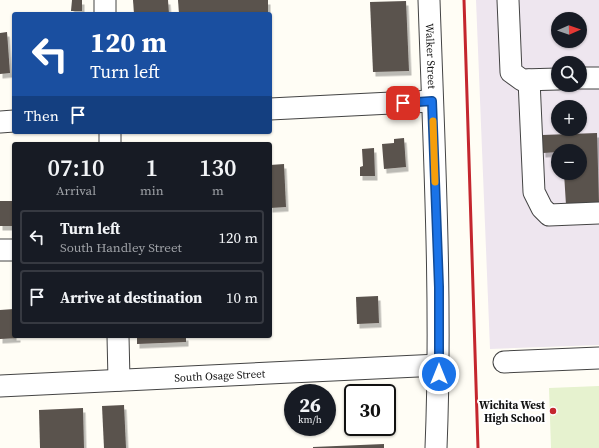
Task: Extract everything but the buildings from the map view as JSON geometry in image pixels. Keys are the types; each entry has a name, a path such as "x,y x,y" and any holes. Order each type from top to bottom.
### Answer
{"street":[{"path":"105,0 105,12"},
{"name":"Walker Street","path":"429,0 439,287 439,365 436,448"},
{"path":"508,0 511,72 522,80 551,79"},
{"path":"587,78 599,78"},
{"path":"529,80 534,192 542,208 549,215 599,213"},
{"path":"272,109 432,101"},
{"path":"0,122 12,121"},
{"path":"0,250 12,250"},
{"path":"118,338 119,380"},
{"path":"504,362 599,358"},
{"name":"South Osage Street","path":"0,386 439,365"}],"shaded area":[{"path":"476,0 599,0 599,345 490,349"}],"green space":[{"path":"599,386 599,448 551,448 549,388"}],"railway":[{"path":"464,0 478,448"}],"slow traffic":[{"path":"433,121 435,182"}],"place":[{"name":"Wichita West High School","path":"553,411"}],"route":[{"path":"403,103 432,101 439,287 439,374"}]}
